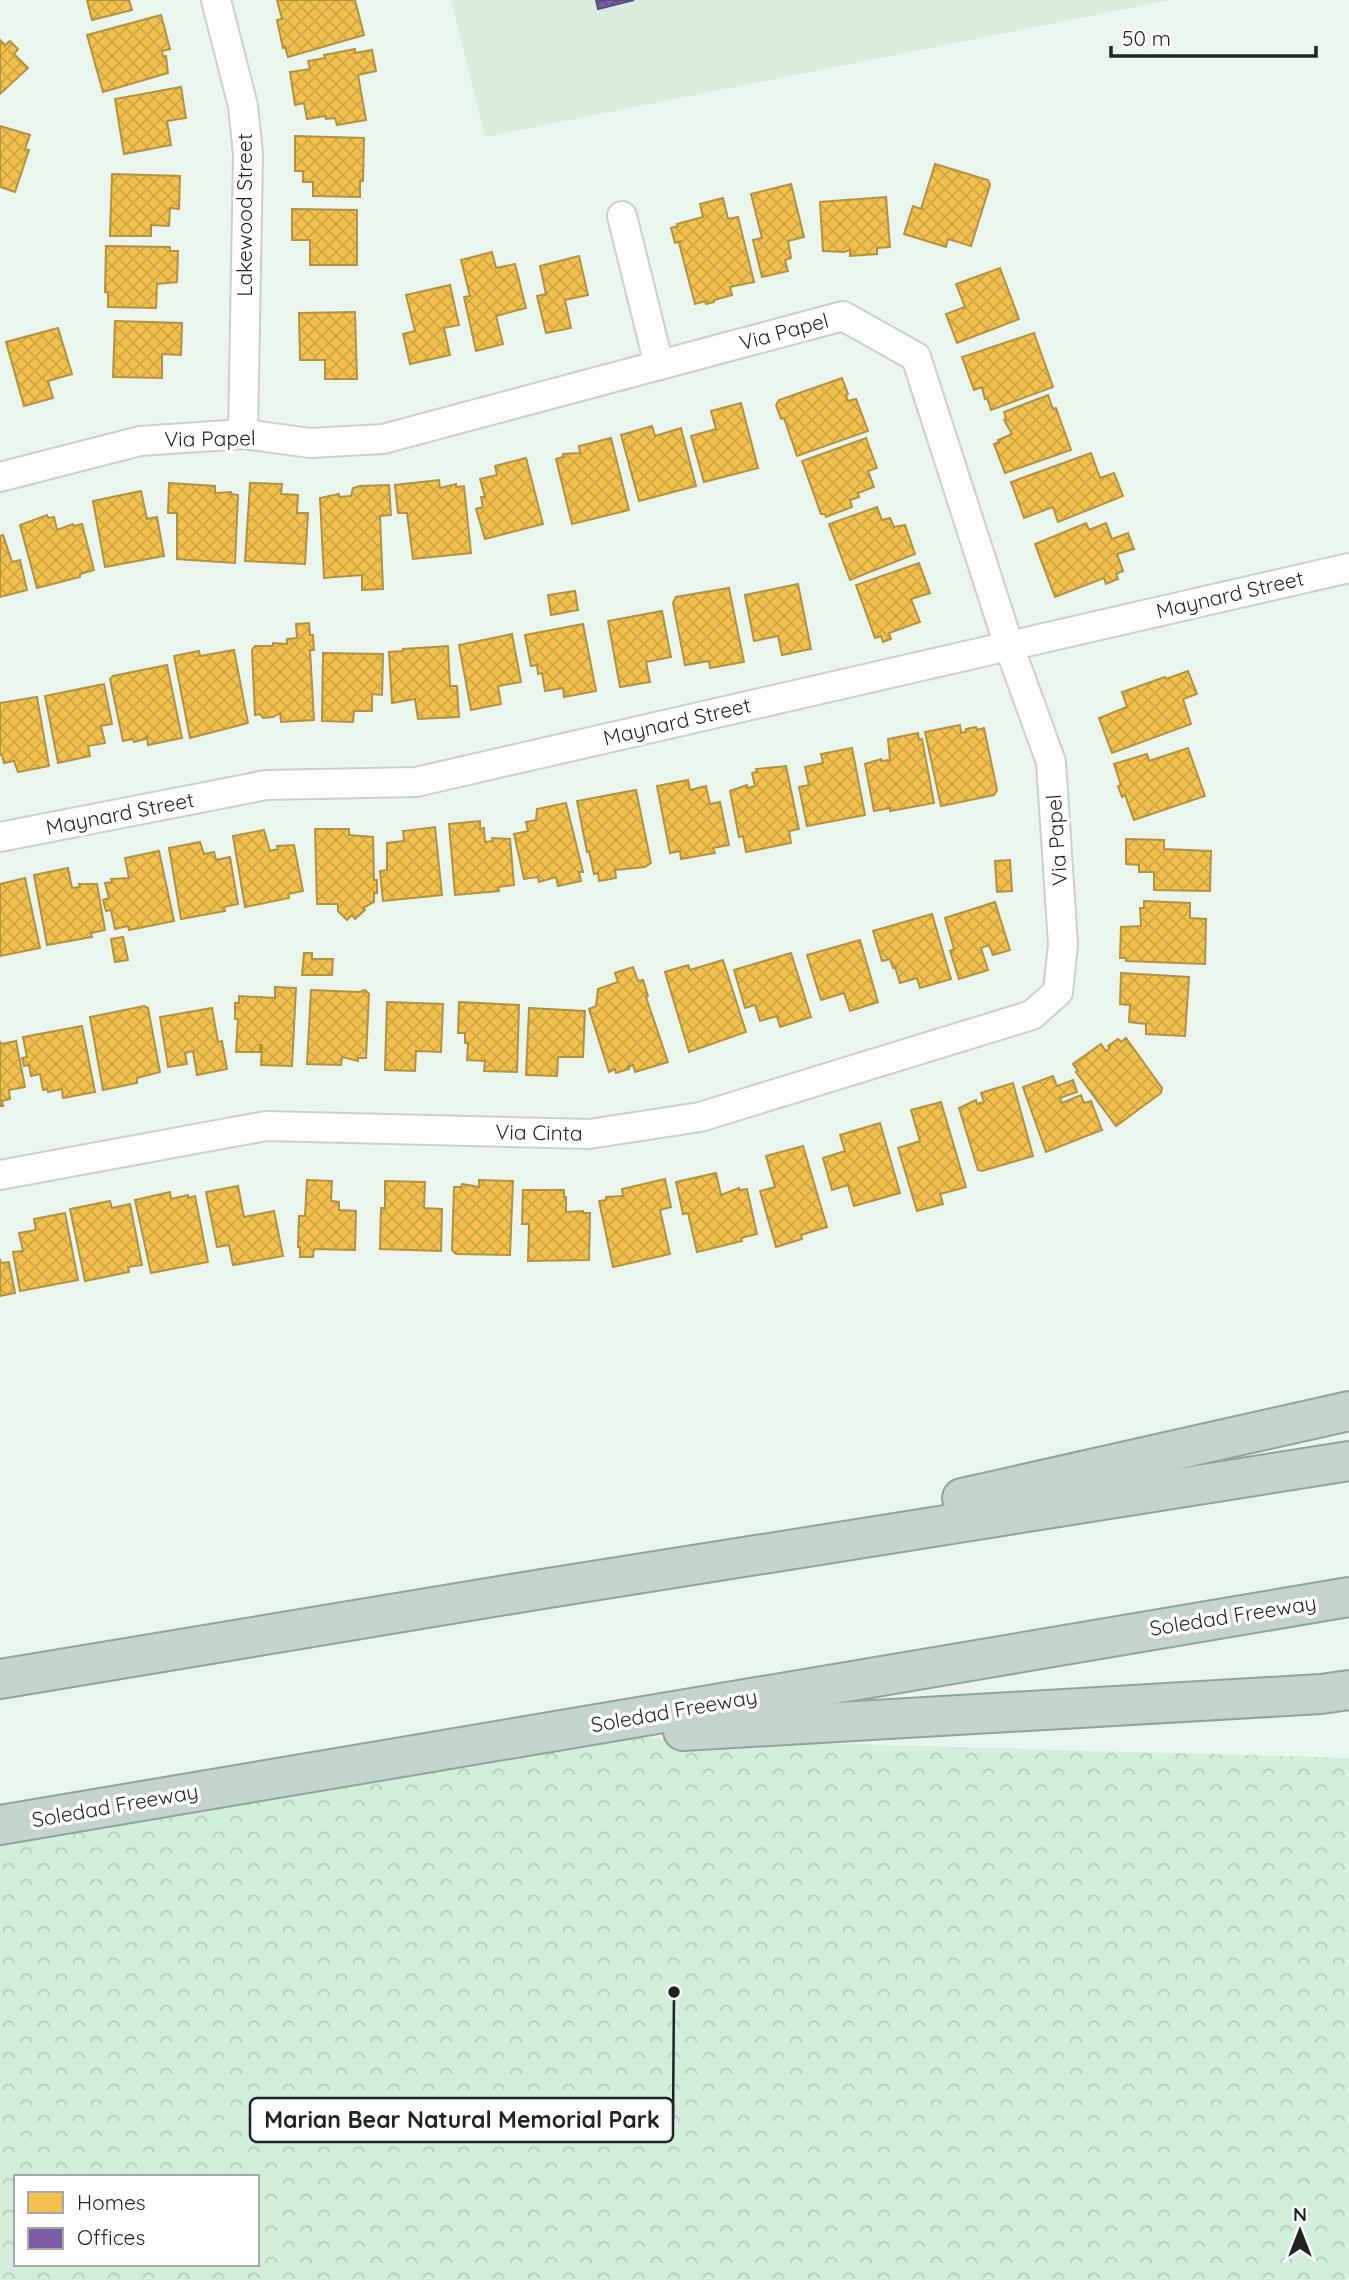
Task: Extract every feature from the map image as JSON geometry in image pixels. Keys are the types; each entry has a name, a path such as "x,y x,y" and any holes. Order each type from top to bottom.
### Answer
{"highway":[{"path":"536,1591 1349,1411"},
{"path":"0,1679 1349,1461"},
{"name":"Soledad Freeway","path":"0,1825 1349,1597"},
{"path":"488,1743 1307,1695 1349,1690"}],"street":[{"name":"Lakewood Street","path":"216,0 243,106 248,154 243,434"},
{"path":"622,216 659,365"},
{"name":"Via Papel","path":"0,477 140,441 243,434 310,443 383,439 843,316 916,357 1009,646 1051,762 1063,944 1058,992"},
{"name":"Maynard Street","path":"0,837 266,785 416,782 1349,568"},
{"name":"Via Cinta","path":"0,1175 266,1126 589,1134 700,1117 1032,1015 1058,992"}],"shaded area":[{"path":"451,0 1171,0 485,137"}],"green space":[{"path":"496,1734 1349,1758 1349,2280 0,2280 0,1808"}],"building: Homes":[{"path":"87,0 129,0 132,10 92,20"},
{"path":"277,0 355,0 364,35 288,57 285,47 283,48 277,20 282,19"},
{"path":"161,15 170,49 162,51 163,57 166,56 168,73 103,92 87,35"},
{"path":"0,40 5,45 10,41 18,49 14,54 28,68 0,94"},
{"path":"355,49 355,53 372,50 376,71 358,75 366,120 337,125 335,118 326,119 325,116 307,119 304,103 295,105 290,72 310,69 308,61 325,58 324,55"},
{"path":"181,87 186,118 167,121 171,145 124,154 115,99"},
{"path":"0,126 30,135 25,149 29,150 15,192 0,187"},
{"path":"295,136 364,138 360,197 313,196 313,182 303,182 303,171 295,171"},
{"path":"935,164 988,180 990,185 971,246 948,239 946,247 904,234 913,206 921,209"},
{"path":"112,174 180,176 179,209 170,208 169,226 151,225 151,236 110,236"},
{"path":"791,184 804,237 788,241 791,258 785,260 788,271 762,277 753,240 762,238 751,194"},
{"path":"886,197 890,247 877,248 877,254 850,256 850,250 823,251 820,202"},
{"path":"723,198 728,219 738,217 754,282 730,287 732,295 714,302 695,304 679,243 681,241 675,243 671,228 703,217 700,204"},
{"path":"292,209 357,210 357,265 310,265 310,240 292,240"},
{"path":"106,246 170,247 170,251 178,251 177,282 157,284 156,308 108,307 108,293 105,292"},
{"path":"492,252 496,268 515,264 526,308 496,316 503,344 476,351 464,297 470,296 461,260"},
{"path":"579,256 588,295 565,300 571,328 546,333 537,296 546,294 540,266"},
{"path":"1000,268 1019,319 957,343 946,314 965,307 956,284"},
{"path":"450,285 459,325 444,328 450,355 410,364 403,334 415,331 406,295"},
{"path":"355,312 357,379 325,379 325,360 300,360 299,313"},
{"path":"115,321 182,323 181,355 162,354 162,378 113,377"},
{"path":"58,328 72,374 48,381 53,398 24,406 6,342"},
{"path":"1034,333 1053,387 991,410 982,387 974,390 962,357"},
{"path":"842,378 848,401 856,399 868,431 797,456 784,418 781,419 776,405 779,400"},
{"path":"1048,395 1053,409 1056,408 1071,450 1005,473 994,444 1012,434 1004,420 1004,412"},
{"path":"741,403 758,468 704,482 691,436 716,429 711,411"},
{"path":"652,426 655,436 681,428 696,486 639,501 621,435"},
{"path":"611,438 629,510 572,524 556,459 563,457 563,454 580,453 579,446"},
{"path":"866,438 877,468 868,471 874,487 858,493 859,497 850,500 852,507 826,517 821,514 802,461"},
{"path":"1091,453 1100,478 1114,473 1123,496 1058,522 1053,507 1024,518 1011,482"},
{"path":"526,458 543,524 485,539 476,509 483,507 481,497 485,497 480,479 497,475 495,466"},
{"path":"439,480 440,488 456,484 456,487 464,486 471,553 413,559 407,513 398,513 395,485"},
{"path":"169,483 215,486 215,493 231,492 238,495 235,563 177,559 177,513 168,513"},
{"path":"250,483 282,484 281,494 298,495 297,513 308,513 305,564 245,561"},
{"path":"389,485 391,515 380,516 383,589 362,590 362,575 324,578 320,498 339,494 339,497 351,496 353,488 360,486"},
{"path":"141,491 147,519 157,517 164,556 105,567 93,501"},
{"path":"877,507 882,520 890,518 894,527 905,525 915,554 850,580 829,524"},
{"path":"47,515 48,518 54,517 57,530 73,524 82,524 94,570 80,574 80,577 37,588 20,525"},
{"path":"1086,523 1089,530 1106,523 1112,539 1128,533 1134,549 1117,554 1123,571 1116,574 1118,579 1106,584 1104,578 1055,597 1035,544"},
{"path":"3,535 12,562 20,560 27,590 0,597 0,536"},
{"path":"919,563 930,593 911,599 920,622 889,633 891,639 883,642 881,636 875,638 856,585"},
{"path":"798,584 811,649 782,655 778,636 754,641 745,595"},
{"path":"729,588 744,662 710,668 709,661 685,665 673,603 676,597"},
{"path":"575,591 578,610 551,615 548,595"},
{"path":"662,611 671,657 646,662 650,682 620,687 608,621"},
{"path":"309,623 314,650 310,650 314,720 281,722 280,713 263,718 260,714 255,715 252,650 255,646 287,644 287,639 297,638 296,624"},
{"path":"583,624 596,691 564,697 563,688 545,691 542,673 538,674 537,665 531,666 525,635"},
{"path":"512,634 521,682 498,686 501,704 471,710 459,645"},
{"path":"448,646 450,686 457,686 459,717 418,719 415,699 392,703 389,652"},
{"path":"234,650 248,723 190,738 174,656 199,651 200,656"},
{"path":"323,653 383,654 382,695 372,694 372,711 354,711 353,722 322,721"},
{"path":"167,665 182,738 148,745 147,737 134,742 133,739 123,741 110,679 113,676"},
{"path":"1188,671 1197,694 1183,699 1191,724 1112,753 1099,718 1127,707 1122,692"},
{"path":"104,684 112,724 101,726 105,743 88,746 90,756 58,763 45,696"},
{"path":"37,697 49,766 18,772 14,761 4,763 0,755 0,703"},
{"path":"960,725 961,733 966,732 966,729 984,728 997,790 994,795 941,806 925,732"},
{"path":"918,733 919,740 922,739 934,803 890,811 890,808 874,811 865,764 881,759 890,760 888,739"},
{"path":"852,748 865,815 807,826 799,787 809,785 805,767 823,763 821,754"},
{"path":"1188,748 1205,796 1134,820 1125,795 1122,797 1118,786 1121,785 1114,764 1147,754 1149,761"},
{"path":"786,766 799,829 789,831 791,843 746,852 743,836 739,837 730,791 747,785 748,788 755,786 752,773 757,772 756,769"},
{"path":"688,780 690,790 706,786 710,804 720,802 729,845 713,848 715,853 681,859 680,851 670,853 657,786"},
{"path":"636,790 651,863 645,867 615,870 616,878 599,881 598,873 594,874 589,851 587,852 577,801"},
{"path":"566,803 583,872 579,872 581,881 558,886 556,877 539,882 538,877 524,879 514,834 528,831 526,822 536,820 537,809"},
{"path":"480,821 480,829 484,828 485,842 493,841 492,838 510,839 514,885 498,887 499,891 455,895 449,824"},
{"path":"435,827 442,895 383,901 380,871 387,870 387,843 404,841 403,831"},
{"path":"315,829 349,829 349,835 373,837 377,893 374,893 374,902 363,908 365,910 355,919 352,915 347,920 338,911 338,904 317,904"},
{"path":"264,830 270,851 278,849 277,846 294,845 303,891 288,894 289,898 245,907 233,836"},
{"path":"1126,839 1164,840 1164,849 1211,851 1210,891 1154,890 1154,872 1139,872 1139,865 1126,864"},
{"path":"200,842 204,854 214,852 216,860 230,857 238,904 224,907 225,911 181,919 169,848"},
{"path":"159,851 174,921 129,930 128,926 115,929 111,910 106,911 103,900 109,898 105,883 112,882 111,879 129,878 125,858"},
{"path":"1010,860 1012,891 997,892 995,861"},
{"path":"68,868 72,888 80,887 79,884 97,884 105,930 91,933 92,937 47,945 34,875"},
{"path":"25,878 40,948 0,956 0,884"},
{"path":"1144,901 1190,903 1190,918 1206,919 1205,964 1126,961 1126,958 1120,958 1121,927 1141,926 1140,908 1144,908"},
{"path":"995,902 1010,950 993,955 989,945 981,948 988,970 959,979 950,951 954,949 945,918"},
{"path":"932,914 951,979 920,988 917,978 900,983 890,959 882,961 873,931"},
{"path":"123,937 128,960 115,962 111,939"},
{"path":"860,940 878,1002 850,1011 844,993 821,1000 807,955"},
{"path":"304,953 312,953 312,959 333,959 332,975 302,975"},
{"path":"791,953 811,1017 780,1027 777,1016 760,1021 755,1005 745,1008 734,970"},
{"path":"723,960 746,1032 689,1052 665,972 688,965 690,970"},
{"path":"633,967 638,981 643,980 668,1062 635,1072 633,1065 616,1073 615,1069 609,1072 589,1009 596,1006 598,989 618,982 615,973"},
{"path":"1121,973 1189,977 1185,1036 1146,1034 1146,1024 1129,1022 1130,1005 1120,1004"},
{"path":"275,987 296,988 292,1066 261,1065 262,1045 260,1052 236,1052 238,1019 235,1019 235,1003 239,1003 239,996 275,998"},
{"path":"311,990 365,990 369,994 366,1058 358,1058 358,1061 342,1057 341,1065 307,1064"},
{"path":"387,1002 443,1004 441,1052 416,1051 415,1071 385,1070"},
{"path":"459,1002 519,1005 517,1072 484,1071 485,1061 467,1060 468,1043 465,1043 465,1033 458,1033"},
{"path":"144,1006 148,1008 160,1072 137,1078 137,1083 103,1090 90,1017"},
{"path":"212,1008 218,1042 222,1041 227,1069 197,1075 193,1051 185,1053 187,1064 168,1067 160,1017"},
{"path":"529,1008 585,1011 583,1057 558,1057 557,1076 526,1075"},
{"path":"82,1026 95,1092 63,1098 62,1089 48,1092 47,1089 43,1090 40,1074 31,1076 29,1065 24,1066 22,1058 27,1057 23,1037"},
{"path":"1126,1038 1162,1088 1161,1093 1116,1126 1073,1064 1101,1044 1106,1051 1110,1048 1108,1046 1118,1039 1121,1042"},
{"path":"0,1041 1,1044 16,1041 25,1087 9,1090 10,1099 2,1101 3,1106 0,1106"},
{"path":"1053,1076 1057,1086 1073,1080 1077,1092 1060,1098 1062,1103 1081,1095 1084,1103 1091,1101 1102,1130 1046,1152 1023,1087"},
{"path":"1013,1083 1033,1156 978,1170 959,1108 976,1100 977,1104 984,1102 981,1093"},
{"path":"941,1102 966,1187 940,1194 943,1204 917,1211 898,1148 920,1141 911,1110"},
{"path":"880,1123 900,1193 854,1206 848,1185 832,1190 823,1158 845,1151 840,1135"},
{"path":"803,1146 827,1227 776,1247 760,1191 775,1187 766,1156"},
{"path":"716,1173 721,1195 739,1188 747,1189 757,1234 741,1238 742,1241 697,1252 688,1213 683,1214 676,1182"},
{"path":"665,1179 671,1207 660,1210 670,1254 613,1267 599,1201 606,1200 606,1197 623,1196 622,1189"},
{"path":"307,1180 332,1181 331,1201 339,1202 339,1210 356,1211 355,1250 314,1249 313,1257 300,1257 299,1216 305,1216"},
{"path":"479,1180 513,1181 510,1255 456,1254 452,1250 454,1187 461,1187 462,1184 479,1187"},
{"path":"385,1181 425,1182 424,1208 442,1209 441,1251 380,1249"},
{"path":"238,1186 244,1217 274,1211 283,1256 233,1265 229,1245 217,1247 206,1192"},
{"path":"523,1190 564,1190 566,1212 590,1213 589,1260 528,1261 529,1224 522,1224"},
{"path":"170,1192 171,1199 195,1196 208,1262 151,1273 135,1200"},
{"path":"110,1201 112,1208 130,1204 142,1265 128,1267 129,1272 85,1281 70,1209"},
{"path":"65,1213 78,1280 20,1291 13,1252 23,1251 19,1233 36,1230 34,1219"},
{"path":"0,1259 1,1263 9,1262 15,1293 0,1296"}],"building: Offices":[{"path":"596,0 634,0 598,9"}],"place":[{"name":"Marian Bear Natural Memorial Park","path":"674,1992"}]}
